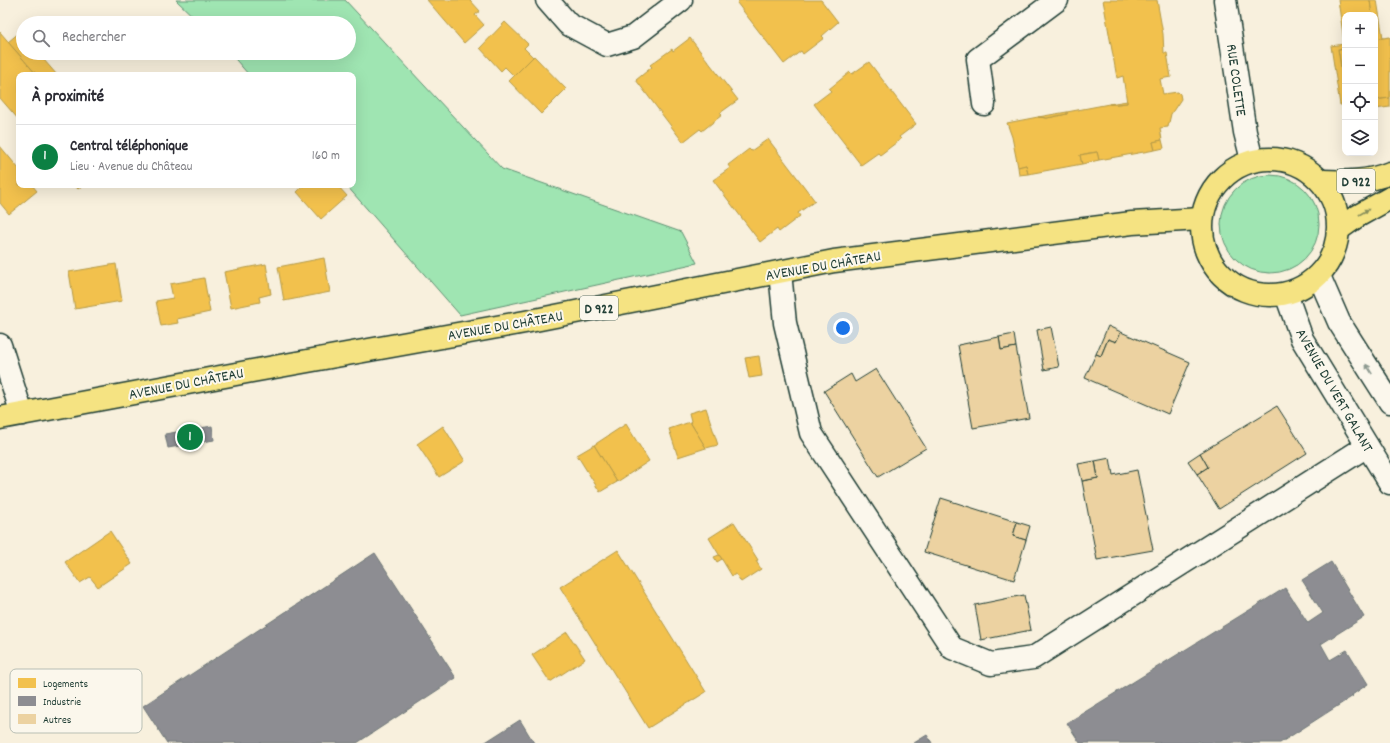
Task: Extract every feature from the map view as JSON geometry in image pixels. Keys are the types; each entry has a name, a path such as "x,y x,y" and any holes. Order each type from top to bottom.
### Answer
{"main road":[{"path":"1280,159 1303,166 1322,181 1336,205 1339,229 1333,256 1319,276 1308,284 1286,294 1268,296 1245,291 1232,285 1214,268 1204,247 1201,219 1208,196 1230,171 1252,160 1280,159"},
{"name":"D 922","path":"1322,181 1341,182 1376,178 1390,173"},
{"name":"D 922","path":"1339,229 1356,217 1390,198"},
{"name":"AVENUE DU CHÂTEAU","path":"0,418 525,322 834,261 1132,223 1201,219"}],"street":[{"path":"546,0 568,24 607,45 633,37 681,0"},
{"path":"984,104 978,59 1057,0"},
{"name":"RUE COLETTE","path":"1225,0 1245,132 1252,160"},
{"path":"780,272 785,323 811,433 952,648 991,664 1033,658 1368,446"},
{"path":"1319,276 1339,322 1390,402"},
{"name":"AVENUE DU VERT GALANT","path":"1286,294 1302,339 1390,483"},
{"path":"0,345 22,414"}],"green space":[{"path":"176,0 345,0 502,169 681,232 697,263 460,315 349,188 356,188 356,72 246,72 236,60 356,60 356,16 193,16"},
{"path":"1270,175 1289,179 1305,189 1315,205 1319,224 1315,243 1305,259 1289,269 1270,273 1251,269 1235,259 1225,243 1221,224 1225,205 1235,189 1251,179"}],"building: Logements":[{"path":"427,0 470,0 480,11 475,15 484,25 464,43"},
{"path":"740,0 821,0 838,22 822,36 824,38 803,54 801,51 784,64 737,3"},
{"path":"1103,0 1157,0 1163,34 1164,53 1167,53 1171,77 1160,79 1163,94 1178,92 1181,99 1171,114 1168,127 1160,128 1162,140 1153,142 1155,150 1099,160 1097,152 1089,153 1080,155 1082,164 1028,174 1026,165 1018,167 1012,137 1007,123 1038,117 1047,118 1067,114 1067,112 1109,104 1127,103 1123,76 1117,78"},
{"path":"1338,0 1370,0 1372,12 1342,12 1342,27"},
{"path":"1370,0 1377,0 1383,38 1378,39 1378,12 1372,12"},
{"path":"505,22 528,44 524,48 533,57 514,76 505,67 501,71 480,48"},
{"path":"0,32 16,51 16,60 24,60 34,72 16,72 16,117 0,98"},
{"path":"16,35 16,51 8,42"},
{"path":"1390,37 1390,98 1378,100 1378,39"},
{"path":"690,38 738,100 720,113 722,115 702,131 700,129 683,142 636,80 652,67 650,65 672,49 673,51"},
{"path":"1342,44 1342,48 1338,49 1342,74 1342,105 1340,105 1331,46"},
{"path":"1342,48 1342,74 1338,49"},
{"path":"534,56 566,89 541,114 509,81"},
{"path":"24,60 44,60 54,72 34,72"},
{"path":"869,62 916,124 899,137 901,139 880,155 878,153 861,165 814,104 831,91 829,89 850,72 852,74"},
{"path":"1390,98 1390,107 1378,109 1378,100"},
{"path":"1127,101 1127,103 1109,104"},
{"path":"1067,112 1067,114 1047,118 1038,117"},
{"path":"768,139 815,201 798,213 800,216 779,232 777,229 760,242 713,180 730,168 728,165 749,149 751,151"},
{"path":"1162,140 1164,148 1155,150 1153,142"},
{"path":"0,146 16,165 16,188 34,188 37,191 9,214 0,203"},
{"path":"1097,152 1099,160 1082,164 1080,155"},
{"path":"1026,165 1028,174 1019,175 1018,167"},
{"path":"301,188 340,188 347,196 321,219 297,192"},
{"path":"324,258 330,292 284,301 278,267"},
{"path":"116,264 122,301 75,309 69,272"},
{"path":"266,264 271,294 259,297 260,302 231,308 224,272"},
{"path":"204,278 210,312 177,319 178,323 161,326 156,301 173,298 170,284"},
{"path":"759,356 762,376 749,378 745,358"},
{"path":"706,408 718,445 706,448 690,422 689,413"},
{"path":"690,422 706,448 678,457 669,429"},
{"path":"626,424 649,461 617,482 594,445"},
{"path":"443,426 465,461 439,477 417,444"},
{"path":"594,445 617,482 600,492 577,455"},
{"path":"734,522 758,560 756,561 761,569 741,582 736,574 732,576 709,538"},
{"path":"110,531 132,564 98,587 90,577 80,583 65,562"},
{"path":"618,550 706,692 648,728 560,587"},
{"path":"719,555 722,559 717,562 714,557"},
{"path":"567,632 585,659 550,682 532,655"}],"building: Industrie":[{"path":"212,426 214,440 168,448 165,434"},
{"path":"375,553 456,678 357,743 167,743 143,706"},
{"path":"1331,562 1364,617 1321,644 1330,660 1347,650 1368,684 1352,695 1353,696 1280,743 1201,743 1199,741 1196,743 1080,743 1067,723 1285,588 1308,623 1323,613 1302,580"},
{"path":"520,720 534,743 484,743"},
{"path":"927,735 932,743 914,743"}],"building: Autres":[{"path":"1108,326 1121,332 1116,342 1108,339 1101,356 1096,354"},
{"path":"1051,327 1059,367 1044,370 1037,330"},
{"path":"1121,332 1190,362 1168,414 1085,378 1096,354 1101,356 1108,339 1116,342"},
{"path":"1014,334 1016,347 1001,350 999,337"},
{"path":"999,337 1001,350 1016,347 1029,418 973,428 958,345"},
{"path":"876,369 926,448 878,477 824,391 851,374 855,382"},
{"path":"1277,406 1307,453 1219,509 1197,474 1208,467 1200,453"},
{"path":"1200,453 1208,467 1197,474 1188,461"},
{"path":"1110,458 1113,475 1137,470 1153,550 1097,560 1082,481 1098,478 1095,461"},
{"path":"1095,461 1098,478 1082,481 1078,464"},
{"path":"941,498 1017,522 1013,536 1026,540 1014,580 924,552"},
{"path":"1017,522 1030,526 1026,540 1013,536"},
{"path":"1024,595 1031,630 981,640 975,605"}],"place":[{"name":"Central téléphonique","path":"190,437"}]}
